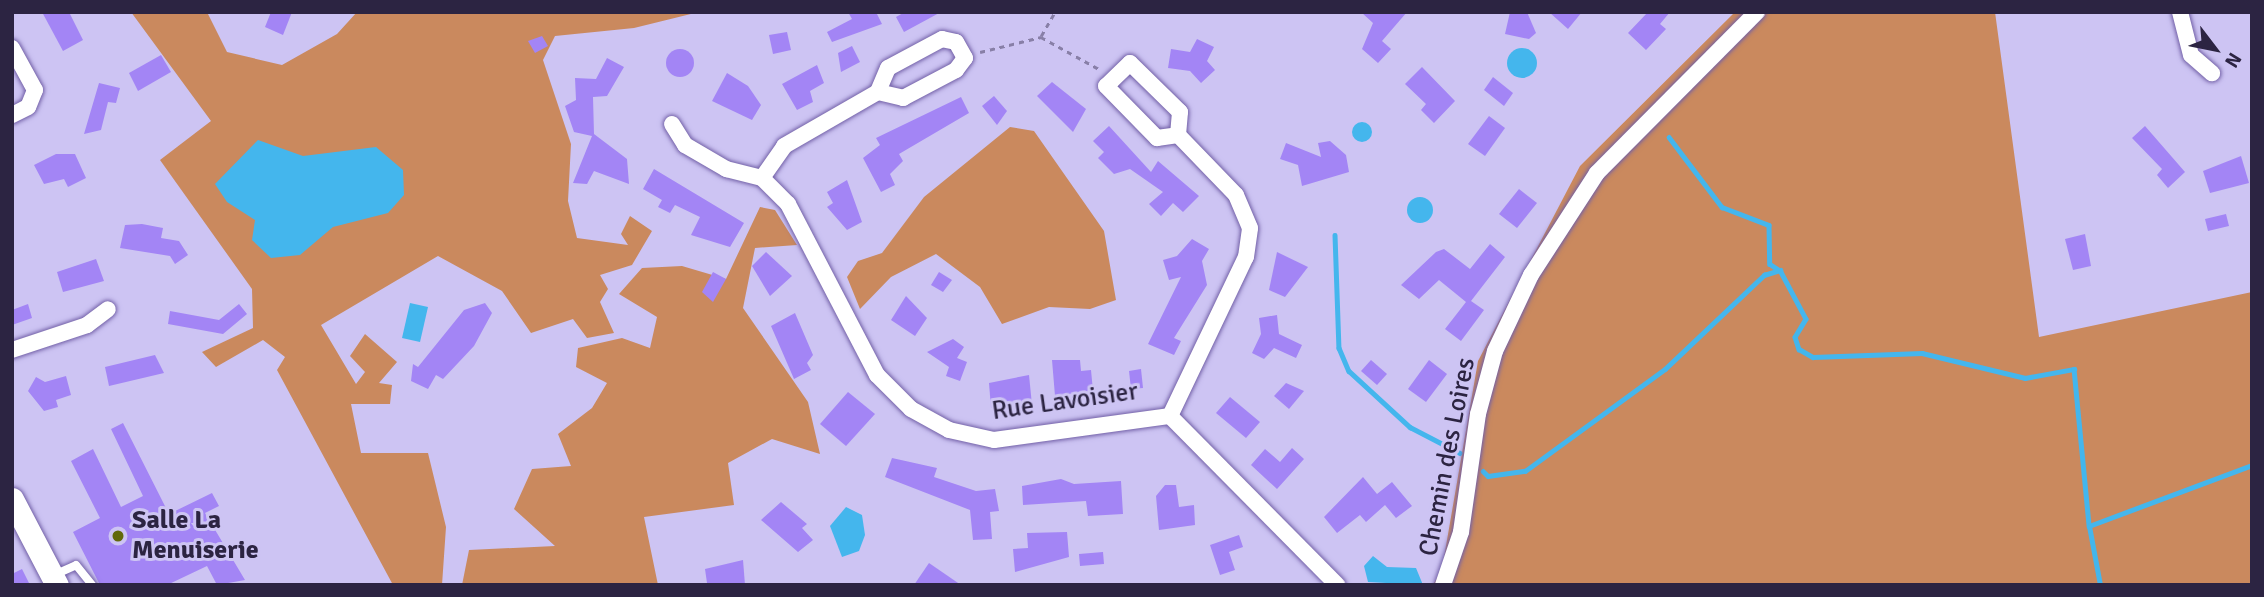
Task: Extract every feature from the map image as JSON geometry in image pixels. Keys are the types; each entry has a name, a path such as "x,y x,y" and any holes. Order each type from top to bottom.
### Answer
{"main road":[{"path":"12,499 55,580"}],"street":[{"name":"Chemin des Loires","path":"1443,585 1461,532 1478,414 1495,351 1531,275 1597,173 1758,12"},
{"path":"2180,12 2191,55 2212,73"},
{"path":"672,124 685,145 726,169 762,178 784,146 878,92 888,68 942,39 956,42 965,58 956,70 903,98 878,92"},
{"path":"12,48 34,90 28,107 12,115"},
{"path":"1170,416 1246,257 1250,228 1236,195 1178,135 1180,112 1130,63 1106,86 1157,138 1178,135"},
{"name":"Rue Lavoisier","path":"762,178 788,204 877,375 911,409 948,430 994,440 1170,416 1337,585"},
{"path":"12,350 88,325 108,309"}],"lane":[{"path":"55,580 76,565 92,585"}],"path":[{"path":"965,58 1041,37 1055,12"},
{"path":"1041,37 1114,79"}],"shaded area":[{"path":"131,12 207,12 227,52 282,65 337,34 357,12 699,12 634,28 555,36 543,60 571,144 568,201 577,238 628,245 621,234 630,216 652,231 632,265 600,275 608,289 600,302 614,333 587,338 573,319 531,333 502,291 438,256 321,325 356,384 365,372 350,356 365,334 397,362 379,383 392,385 390,404 351,404 361,453 428,453 446,527 442,585 393,585 277,370 285,357 263,340 216,367 202,352 253,328 252,289 160,160 211,121"},
{"path":"1735,12 1995,12 2039,337 2252,292 2252,585 1433,585 1442,569 1478,361 1580,166"},
{"path":"1010,127 1034,131 1104,231 1116,300 1090,309 1049,307 1002,324 980,287 936,254 891,277 860,309 847,277 858,261 882,253 924,197"},
{"path":"760,207 775,210 797,245 755,248 743,308 808,402 820,454 772,439 728,463 734,505 644,517 658,585 462,585 469,550 555,546 514,509 532,469 571,466 558,434 592,408 607,383 576,367 578,348 622,338 650,348 657,317 619,294 642,268 682,266 726,279"}],"water":[{"path":"1522,48 1533,52 1537,63 1533,74 1522,78 1511,74 1507,63 1511,52"},
{"path":"1358,122 1366,122 1372,132 1366,142 1358,142 1352,136 1352,128"},
{"path":"258,140 303,156 376,147 403,170 404,195 388,213 333,227 300,255 271,258 252,240 255,220 227,202 215,184"},
{"path":"1420,197 1429,201 1433,210 1429,219 1420,223 1411,219 1407,210 1411,201"},
{"path":"410,303 428,307 420,342 402,338"},
{"path":"846,507 862,515 865,535 859,551 842,557 830,526"},
{"path":"1373,556 1387,567 1416,568 1423,585 1368,582 1364,566"}],"building":[{"path":"42,12 69,12 83,40 63,51"},
{"path":"271,12 292,12 283,35 265,27"},
{"path":"848,12 876,12 882,24 832,42 827,32 852,19"},
{"path":"905,12 941,12 904,32 896,17"},
{"path":"1361,12 1407,12 1382,41 1391,49 1378,63 1362,49 1373,23"},
{"path":"1510,12 1527,12 1536,33 1529,39 1505,34"},
{"path":"1549,12 1582,12 1568,29"},
{"path":"1648,12 1670,12 1660,24 1666,29 1646,50 1628,33"},
{"path":"787,32 791,50 773,54 769,35"},
{"path":"542,36 548,46 535,53 528,41"},
{"path":"1197,39 1214,47 1207,61 1215,70 1201,83 1190,71 1168,68 1171,49 1190,52"},
{"path":"852,46 860,62 841,72 838,53"},
{"path":"680,49 690,53 694,63 690,73 680,77 670,73 666,63 670,53"},
{"path":"161,55 171,72 138,91 129,73"},
{"path":"607,58 624,67 607,96 593,97 594,134 627,159 629,184 594,171 587,184 573,183 592,136 574,132 565,106 576,100 575,78 596,79"},
{"path":"817,65 824,83 810,91 813,102 797,110 782,84"},
{"path":"1422,67 1455,101 1434,123 1421,110 1426,104 1405,84"},
{"path":"727,73 748,86 761,105 752,120 712,101"},
{"path":"1493,77 1513,93 1504,106 1484,90"},
{"path":"1052,82 1086,109 1073,132 1037,96"},
{"path":"99,83 120,88 116,103 108,102 101,130 84,134"},
{"path":"994,96 1007,111 997,125 982,106"},
{"path":"961,97 969,113 899,154 903,161 890,174 895,185 881,192 863,158 880,145 876,138"},
{"path":"1489,116 1505,128 1485,156 1468,144"},
{"path":"1109,126 1151,172 1158,161 1199,196 1183,212 1173,203 1161,216 1149,204 1163,192 1130,169 1114,174 1098,158 1104,152 1093,141"},
{"path":"2145,126 2185,172 2168,188 2157,175 2162,169 2132,138"},
{"path":"1330,141 1346,155 1349,172 1302,186 1298,165 1280,159 1286,143 1321,157 1318,143"},
{"path":"56,154 75,154 86,178 68,187 64,179 44,184 34,165"},
{"path":"2241,156 2249,183 2210,193 2203,171"},
{"path":"654,169 744,223 730,247 691,235 700,217 675,205 670,213 658,207 662,200 643,189"},
{"path":"847,180 862,222 847,230 827,207 833,203 827,192"},
{"path":"1519,189 1537,203 1517,228 1499,214"},
{"path":"2226,214 2229,226 2208,231 2205,219"},
{"path":"142,224 163,228 161,238 179,241 188,255 175,264 170,256 120,248 125,225"},
{"path":"2085,234 2091,266 2073,270 2065,239"},
{"path":"1192,239 1209,249 1202,261 1207,285 1174,338 1181,341 1174,355 1148,344 1181,277 1169,280 1163,260 1177,256"},
{"path":"1490,244 1505,257 1471,301 1484,310 1461,341 1445,329 1466,302 1439,280 1419,299 1401,285 1436,252 1444,249 1470,269"},
{"path":"766,252 792,276 770,296 752,266"},
{"path":"1277,252 1308,267 1285,297 1269,290"},
{"path":"96,259 104,281 63,292 57,272"},
{"path":"713,272 726,279 713,302 702,292"},
{"path":"939,272 952,280 943,292 931,285"},
{"path":"906,296 927,318 915,336 891,320"},
{"path":"485,303 492,313 474,346 443,379 436,375 428,389 411,381 413,364 418,367 464,310"},
{"path":"28,304 32,318 12,325 12,310"},
{"path":"239,304 247,314 223,334 168,324 170,311 219,320"},
{"path":"795,313 813,355 807,363 811,370 794,379 771,326"},
{"path":"1277,315 1279,334 1302,345 1296,358 1274,348 1264,359 1252,353 1261,334 1259,318"},
{"path":"953,339 964,347 957,358 967,362 960,381 946,376 949,367 927,352"},
{"path":"155,355 164,373 109,386 105,367"},
{"path":"1052,360 1080,360 1081,371 1091,370 1093,391 1055,396"},
{"path":"1371,360 1387,374 1377,385 1361,371"},
{"path":"1429,360 1447,374 1426,402 1408,389"},
{"path":"1141,369 1143,388 1131,389 1129,371"},
{"path":"1029,375 1032,405 991,408 989,383"},
{"path":"66,376 71,395 56,400 58,407 44,411 28,391 36,377 45,382"},
{"path":"1286,383 1304,391 1289,409 1274,396"},
{"path":"848,392 875,414 846,446 820,424"},
{"path":"1230,397 1260,422 1246,438 1216,413"},
{"path":"123,423 169,514 212,493 219,506 205,513 245,580 217,585 207,566 167,585 100,585 73,532 100,518 71,461 93,449 121,507 143,496 111,429"},
{"path":"1292,448 1304,459 1277,489 1251,465 1265,449 1280,462"},
{"path":"892,458 937,468 934,477 976,491 995,489 999,511 990,512 992,539 973,540 970,510 885,477"},
{"path":"1363,477 1377,494 1392,482 1412,506 1396,518 1385,505 1366,522 1360,515 1337,533 1324,517"},
{"path":"1061,479 1074,484 1121,481 1123,514 1088,516 1086,501 1023,505 1022,486"},
{"path":"1165,485 1176,485 1179,507 1194,505 1195,525 1159,530 1156,496"},
{"path":"781,502 807,524 802,528 813,540 798,552 761,520"},
{"path":"1067,532 1069,557 1015,572 1013,549 1028,548 1027,533"},
{"path":"1239,535 1243,547 1229,552 1235,570 1220,575 1210,545"},
{"path":"1103,552 1104,564 1080,566 1079,554"},
{"path":"743,560 745,585 707,583 705,569"},
{"path":"929,563 961,585 914,585"},
{"path":"22,569 30,585 12,585 12,574"}],"waterway":[{"path":"1669,137 1722,207 1769,225 1770,264 1779,270"},
{"path":"1335,235 1339,348 1349,371 1410,427 1460,453"},
{"path":"1483,471 1488,476 1525,471 1665,369 1764,275 1780,270 1806,319 1795,337 1799,349 1813,357 1922,353 2025,378 2074,369 2089,526"},
{"path":"2100,585 2089,526 2252,465"}],"place":[{"name":"Salle La Menuiserie","path":"118,536"}]}
